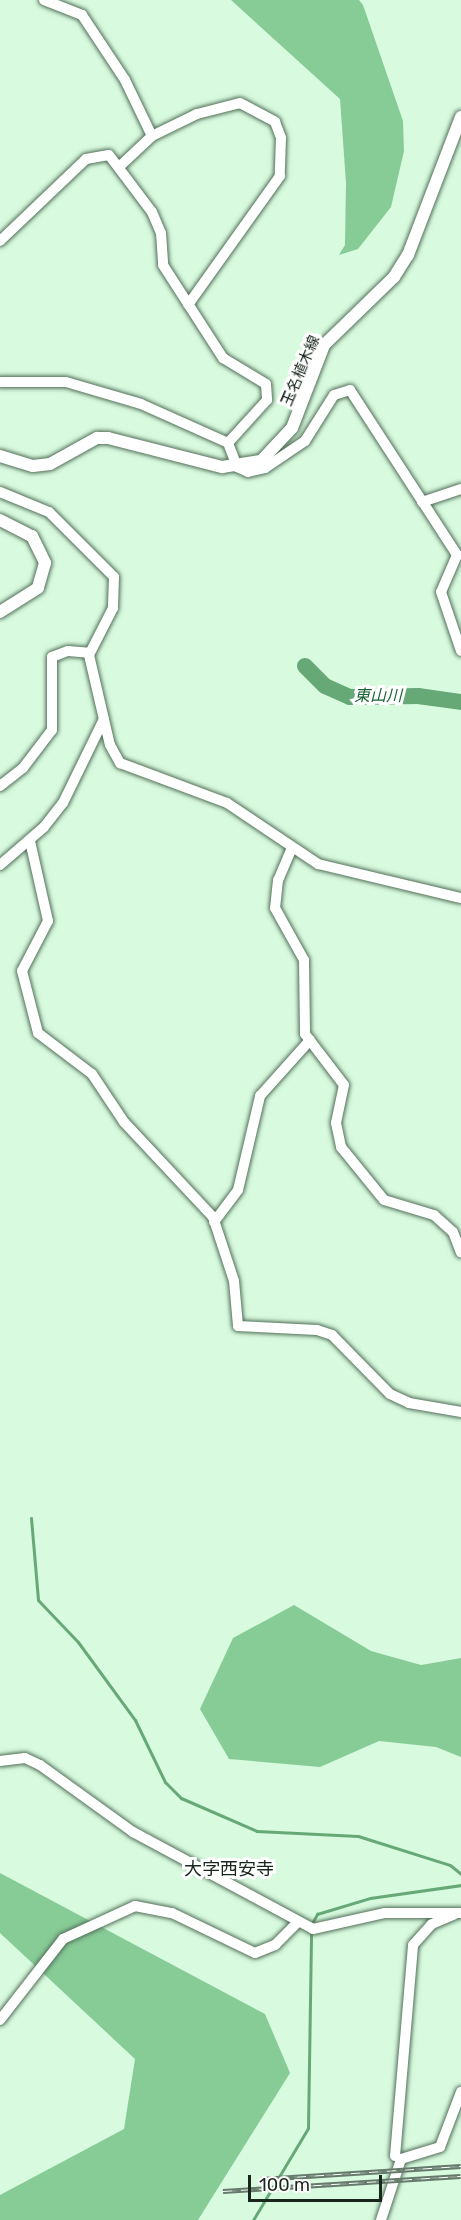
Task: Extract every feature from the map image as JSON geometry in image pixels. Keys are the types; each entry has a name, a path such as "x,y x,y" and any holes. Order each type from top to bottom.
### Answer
{"main road":[{"name":"玉名植木線","path":"237,467 261,461 292,428 324,345 394,277 461,117"},
{"path":"0,456 33,466 50,464 96,438 108,438 237,467"},
{"path":"0,520 32,536 45,563 38,588 0,612"}],"street":[{"path":"44,0 82,15 125,81 152,136"},
{"path":"120,166 152,136 197,114 240,103 275,122 281,138 280,176 188,305"},
{"path":"0,241 86,159 109,155 120,166 152,212 161,233 163,266 188,305 233,369 255,373 266,384 267,400 228,443"},
{"path":"0,382 66,382 141,404 228,443 237,467 248,472 265,468 291,452 316,427 334,395 350,390 457,555 441,592 461,651"},
{"path":"423,502 461,489"},
{"path":"0,492 49,512 112,573 113,608 90,653 113,753 125,766 227,803 291,850 318,864 461,898"},
{"path":"0,786 23,768 52,730 52,657 68,651 90,653"},
{"path":"0,865 30,841 63,803 105,717"},
{"path":"30,841 48,921 22,972 38,1033 92,1074 124,1122 214,1222 234,1281 238,1326 317,1330 332,1335 390,1394 408,1403 461,1412"},
{"path":"291,850 278,880 276,908 304,960 304,1017 310,1040 344,1085 337,1136 355,1167 384,1200 434,1215 453,1232 461,1253"},
{"path":"214,1222 238,1190 260,1096 310,1040"},
{"path":"0,1761 25,1758 40,1765 134,1832 222,1877 297,1923 313,1929 385,1913 460,1913"},
{"path":"0,2020 63,1939 135,1906 172,1913 255,1953 274,1945 297,1923"},
{"path":"394,2156 413,1945 432,1924 460,1913"},
{"path":"381,2220 401,2159 440,2147 461,2092"}],"green space":[{"path":"231,0 359,0 363,5 403,121 404,151 391,207 358,249 339,255 345,245 346,183 340,99"},
{"path":"294,1605 371,1651 421,1665 461,1658 461,1757 436,1747 379,1741 320,1767 229,1759 200,1709 233,1638"},
{"path":"0,1873 265,2014 290,2073 198,2220 0,2220 0,2195 124,2129 135,2059 0,1933"}],"waterway":[{"name":"東山川","path":"305,666 325,686 350,697 418,696 461,702"},
{"path":"31,1518 38,1600 78,1642 135,1720 165,1782 181,1798 257,1831 358,1836 450,1865 461,1874"},
{"path":"311,1925 317,1914 370,1898 461,1885"},
{"path":"253,2220 308,2128 311,1932"}],"railway":[{"path":"261,2179 461,2166"},
{"path":"223,2191 461,2176"}],"district":[{"name":"大字西安寺","path":"229,1869"}]}
